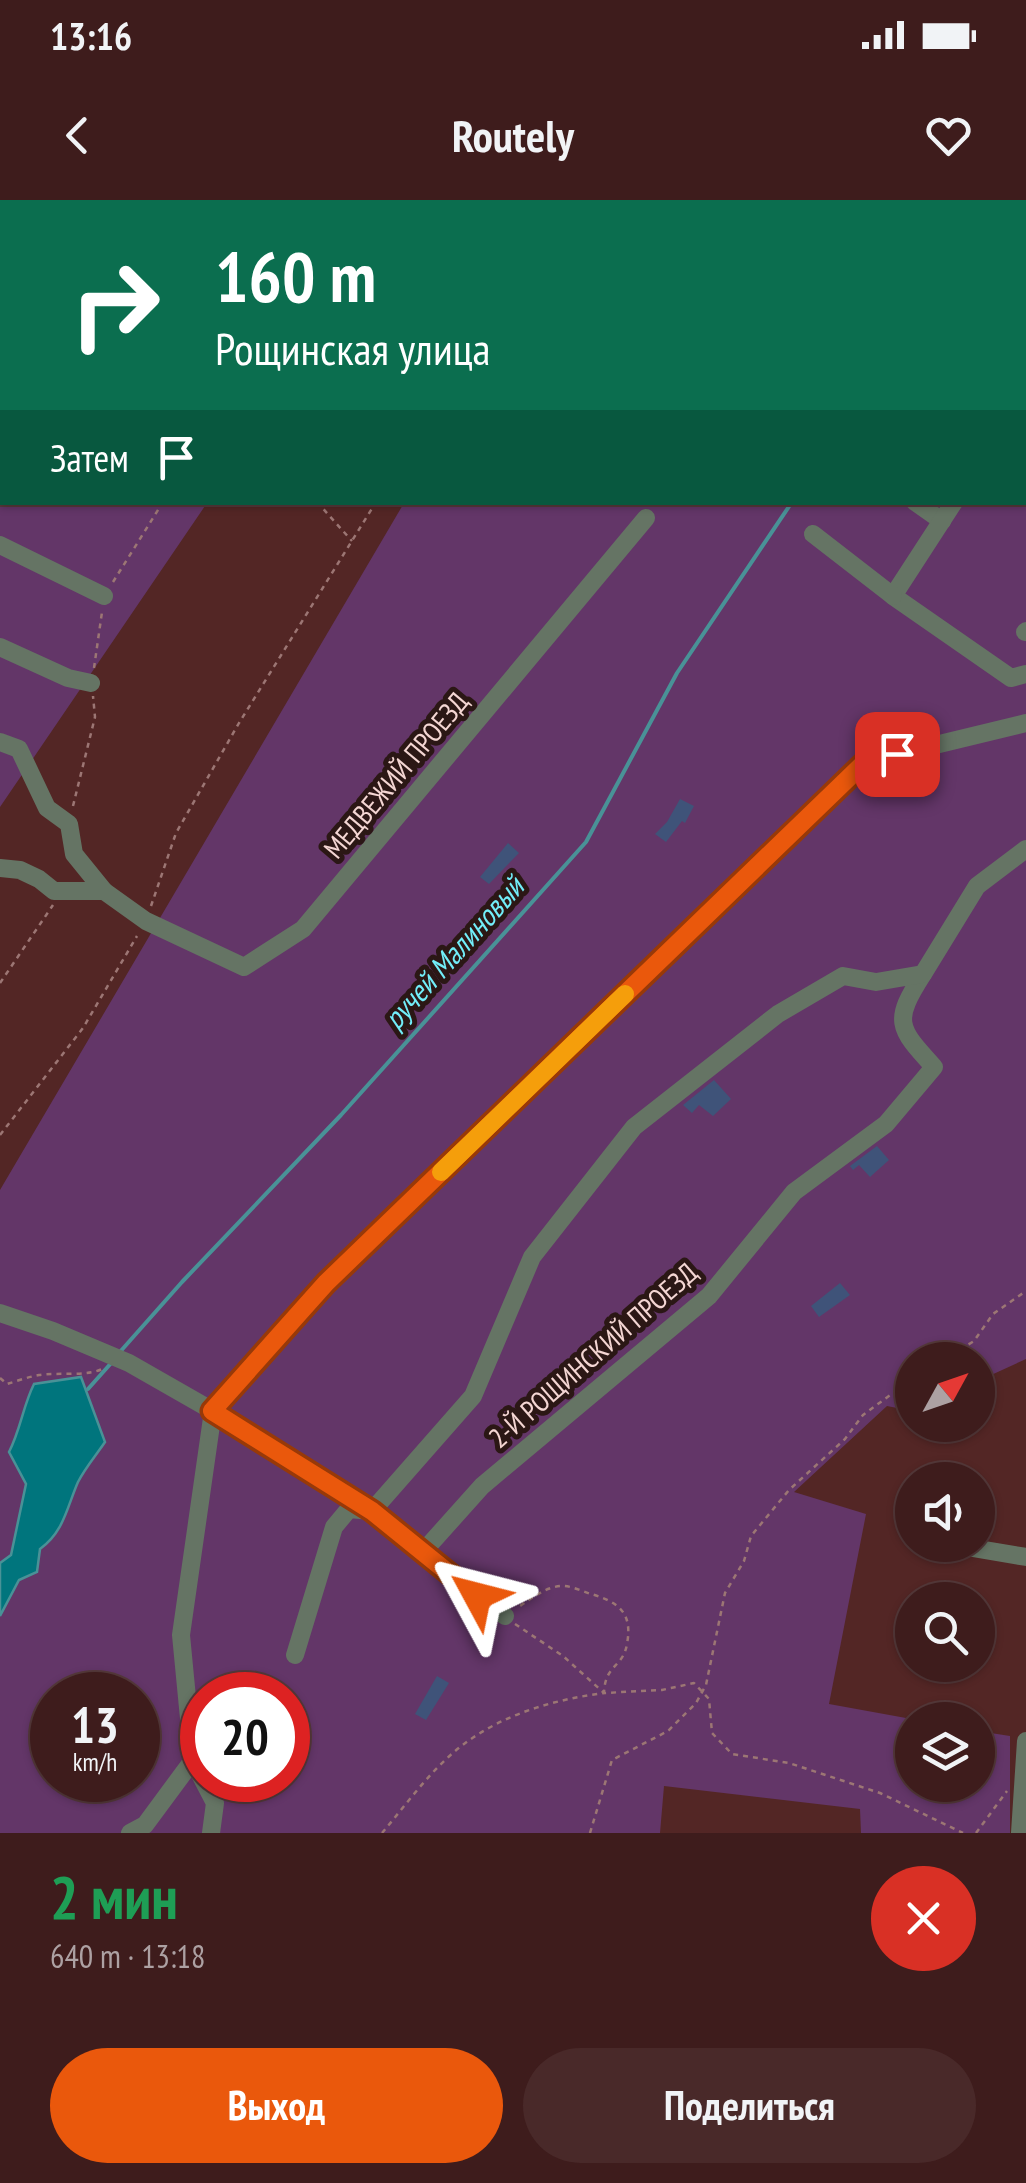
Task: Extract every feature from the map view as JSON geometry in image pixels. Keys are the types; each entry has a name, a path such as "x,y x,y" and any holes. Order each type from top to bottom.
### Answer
{"street":[{"path":"919,505 942,521"},
{"path":"893,596 952,505"},
{"name":"МЕДВЕЖИЙ ПРОЕЗД","path":"146,921 244,967 303,930 646,518"},
{"path":"813,534 893,596 1011,678 1026,674"},
{"path":"0,545 104,596"},
{"path":"0,646 68,678 92,683"},
{"path":"185,1672 181,1634 212,1411 326,1283 865,762 1026,723"},
{"path":"0,742 19,749 47,808 68,824 74,854 104,891 146,921"},
{"path":"372,1511 473,1396 532,1258 634,1127 778,1014 842,976 876,982 924,974 977,886 1026,849"},
{"path":"0,868 20,870 54,891 104,891"},
{"name":"2-Й РОЩИНСКИЙ ПРОЕЗД","path":"422,1553 482,1486 709,1296 794,1192 886,1124 934,1067 906,1036 903,1007 924,974"},
{"path":"0,1313 129,1363 212,1411 372,1511 505,1616"},
{"path":"295,1656 334,1527 348,1509 372,1511"},
{"path":"995,1552 1026,1557"},
{"path":"1020,1833 1026,1750"},
{"path":"130,1833 145,1825 180,1779"},
{"path":"211,1833 214,1802"}],"path":[{"path":"68,824 95,717 92,683 104,596 161,505"},
{"path":"320,505 352,541"},
{"path":"0,1135 83,1028 146,921 176,833 374,505"},
{"path":"0,983 63,890"},
{"path":"972,1342 993,1314 1026,1291"},
{"path":"0,1378 6,1384 74,1371 94,1374 113,1363 129,1363"},
{"path":"590,1833 612,1760 668,1731 702,1692 726,1593 744,1561 751,1536 789,1490 845,1440 863,1415 895,1391"},
{"path":"564,1585 614,1601 625,1613 628,1642 622,1658 605,1677 604,1693 562,1656 505,1616 543,1590 564,1585"},
{"path":"382,1833 452,1753 481,1732 553,1700 694,1684 709,1698 712,1733 732,1754 789,1763 880,1793 963,1833"},
{"path":"976,1833 1008,1790"}],"shaded area":[{"path":"0,505 206,505 0,807"},
{"path":"403,505 1026,505 1026,1359 995,1373 995,1342 895,1342 895,1408 887,1406 794,1492 866,1514 829,1704 895,1716 895,1802 995,1802 995,1734 1010,1736 1010,1833 861,1833 860,1809 664,1786 660,1833 0,1833 0,1190"}],"water":[{"path":"81,1377 105,1442 78,1482 60,1527 40,1549 37,1572 19,1580 0,1616 0,1563 11,1555 26,1484 9,1452 34,1384"}],"building":[{"path":"680,799 694,806 685,823 682,821 666,842 655,834"},
{"path":"508,843 519,853 489,884 480,877"},
{"path":"714,1080 731,1099 713,1116 699,1105 692,1113 683,1105"},
{"path":"877,1146 889,1160 870,1177 859,1165 853,1170 850,1166"},
{"path":"840,1283 850,1295 819,1317 811,1306"},
{"path":"437,1676 449,1683 426,1720 415,1714"}],"waterway":[{"name":"ручей Малиновый","path":"119,1353 341,1115 586,842 677,673 790,505"},
{"name":"ручей Малиновый","path":"88,1389 113,1361"}],"slow traffic":[{"path":"441,1172 625,994"}],"route":[{"path":"477,1596 372,1511 212,1411 326,1283 865,762 897,754"}]}
